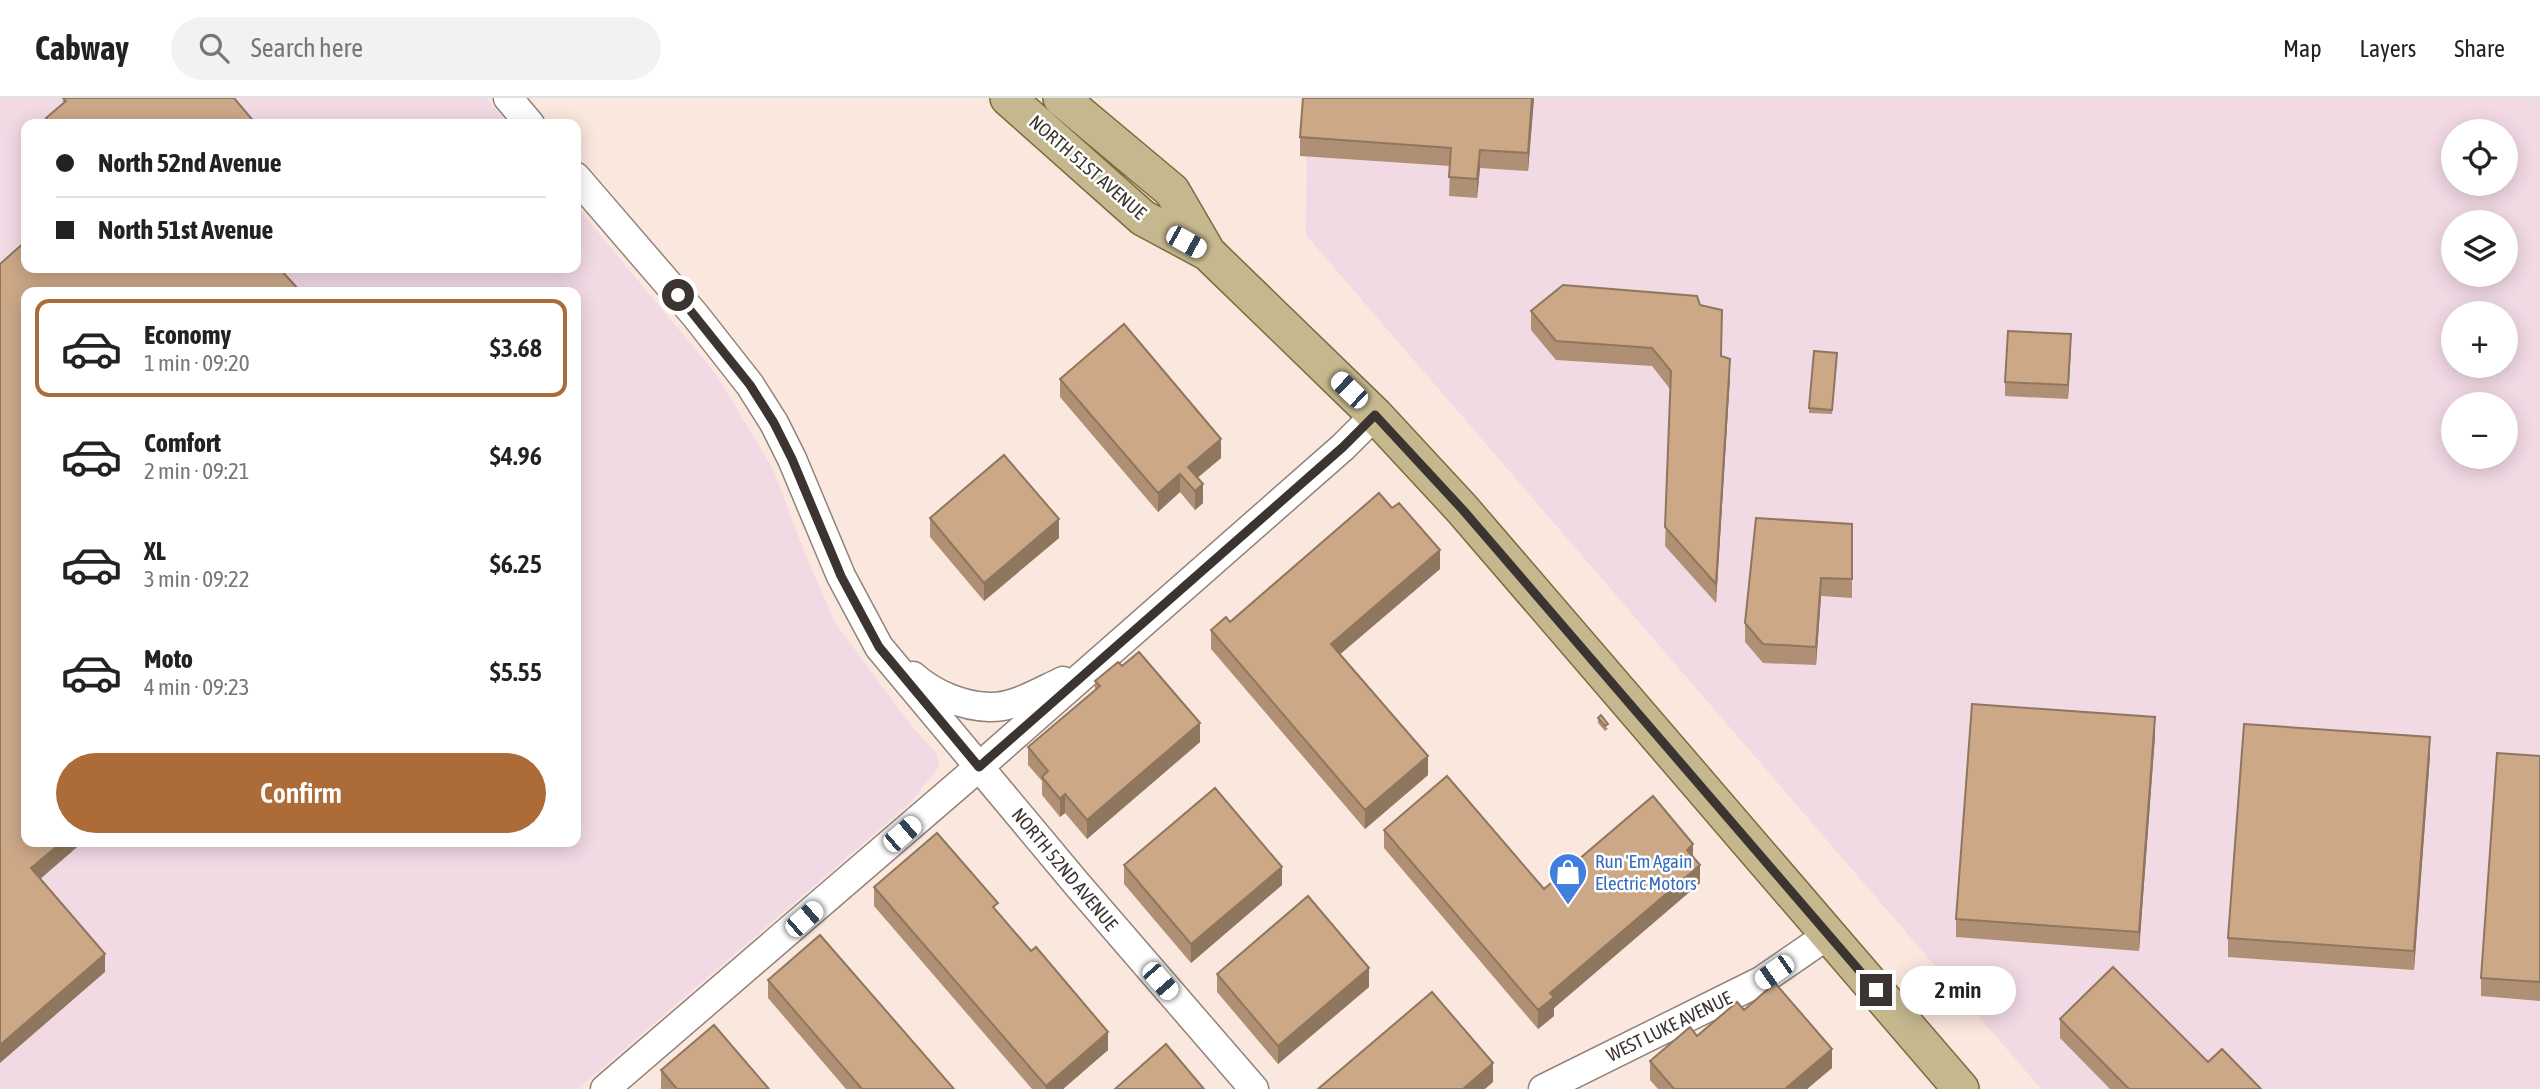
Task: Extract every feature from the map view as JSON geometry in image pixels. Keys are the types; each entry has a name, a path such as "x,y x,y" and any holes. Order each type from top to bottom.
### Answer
{"main road":[{"name":"NORTH 51ST AVENUE","path":"1008,98 1143,218 1208,253"},
{"name":"NORTH 51ST AVENUE","path":"1061,98 1172,191 1208,253 1375,415 1463,510 1961,1089"}],"street":[{"path":"508,98 526,119"},
{"name":"NORTH 52ND AVENUE","path":"581,183 695,315 750,385 774,423 792,459 841,576 879,647 1254,1089"},
{"path":"605,1089 979,767 1324,464 1375,415"},
{"name":"NORTH 52ND AVENUE","path":"879,647 925,686 958,701 990,707 1034,695 1088,669"},
{"name":"WEST LUKE AVENUE","path":"1543,1089 1761,981 1828,935"}],"shaded area":[{"path":"0,98 486,98 504,119 21,119 21,273 581,273 581,212 716,374 773,469 805,554 836,624 910,724 937,754 939,767 910,803 578,1089 0,1089"},
{"path":"1307,98 2540,98 2540,1089 2041,1089 1306,235"}],"building":[{"path":"63,98 234,98 252,119 46,118 66,101"},
{"path":"1303,98 1532,98 1528,153 1480,150 1477,179 1449,177 1451,148 1300,137"},
{"path":"21,245 21,273 284,273 296,287 21,287 21,847 56,847 31,868 105,954 0,1045 0,264"},
{"path":"1563,285 1697,296 1700,305 1722,310 1721,356 1730,359 1716,584 1665,527 1671,371 1652,348 1556,341 1531,311"},
{"path":"1124,324 1221,439 1188,467 1203,484 1195,491 1180,474 1158,493 1060,379"},
{"path":"2008,331 2071,334 2068,385 2005,382"},
{"path":"1814,351 1837,353 1832,410 1809,408"},
{"path":"1004,455 1059,519 984,583 930,518"},
{"path":"1379,493 1392,508 1399,503 1440,550 1331,644 1428,756 1365,810 1211,630 1226,617 1230,622"},
{"path":"1756,518 1852,524 1852,579 1821,578 1816,647 1763,644 1745,623"},
{"path":"1139,652 1200,723 1087,820 1065,794 1060,799 1042,777 1048,771 1028,747 1100,686 1095,681 1118,662 1122,666"},
{"path":"1972,704 2155,717 2139,932 1956,919"},
{"path":"1601,715 1608,724 1605,726 1598,718"},
{"path":"2244,724 2430,737 2414,951 2228,938"},
{"path":"2497,753 2540,756 2540,982 2481,978"},
{"path":"1447,776 1544,889 1653,796 1693,844 1687,850 1700,865 1550,993 1554,997 1538,1010 1384,830"},
{"path":"1215,788 1282,867 1191,944 1124,865"},
{"path":"937,833 998,903 993,907 1031,951 1036,947 1108,1032 1046,1086 874,887"},
{"path":"1308,896 1369,968 1278,1046 1217,974"},
{"path":"820,935 954,1089 862,1089 768,980"},
{"path":"2113,967 2208,1062 2222,1049 2261,1089 2129,1089 2060,1019"},
{"path":"1775,983 1832,1049 1785,1089 1674,1089 1650,1061 1690,1027 1697,1036 1737,1002 1744,1010"},
{"path":"1432,992 1493,1063 1463,1089 1318,1089"},
{"path":"714,1025 769,1089 677,1089 661,1070"},
{"path":"1166,1044 1204,1089 1115,1089"}],"place":[{"name":"Run 'Em Again Electric Motors","path":"1568,906"}],"route":[{"path":"678,295 750,385 774,423 841,576 879,647 979,767 1343,447 1375,415 1463,510 1876,990"}]}
